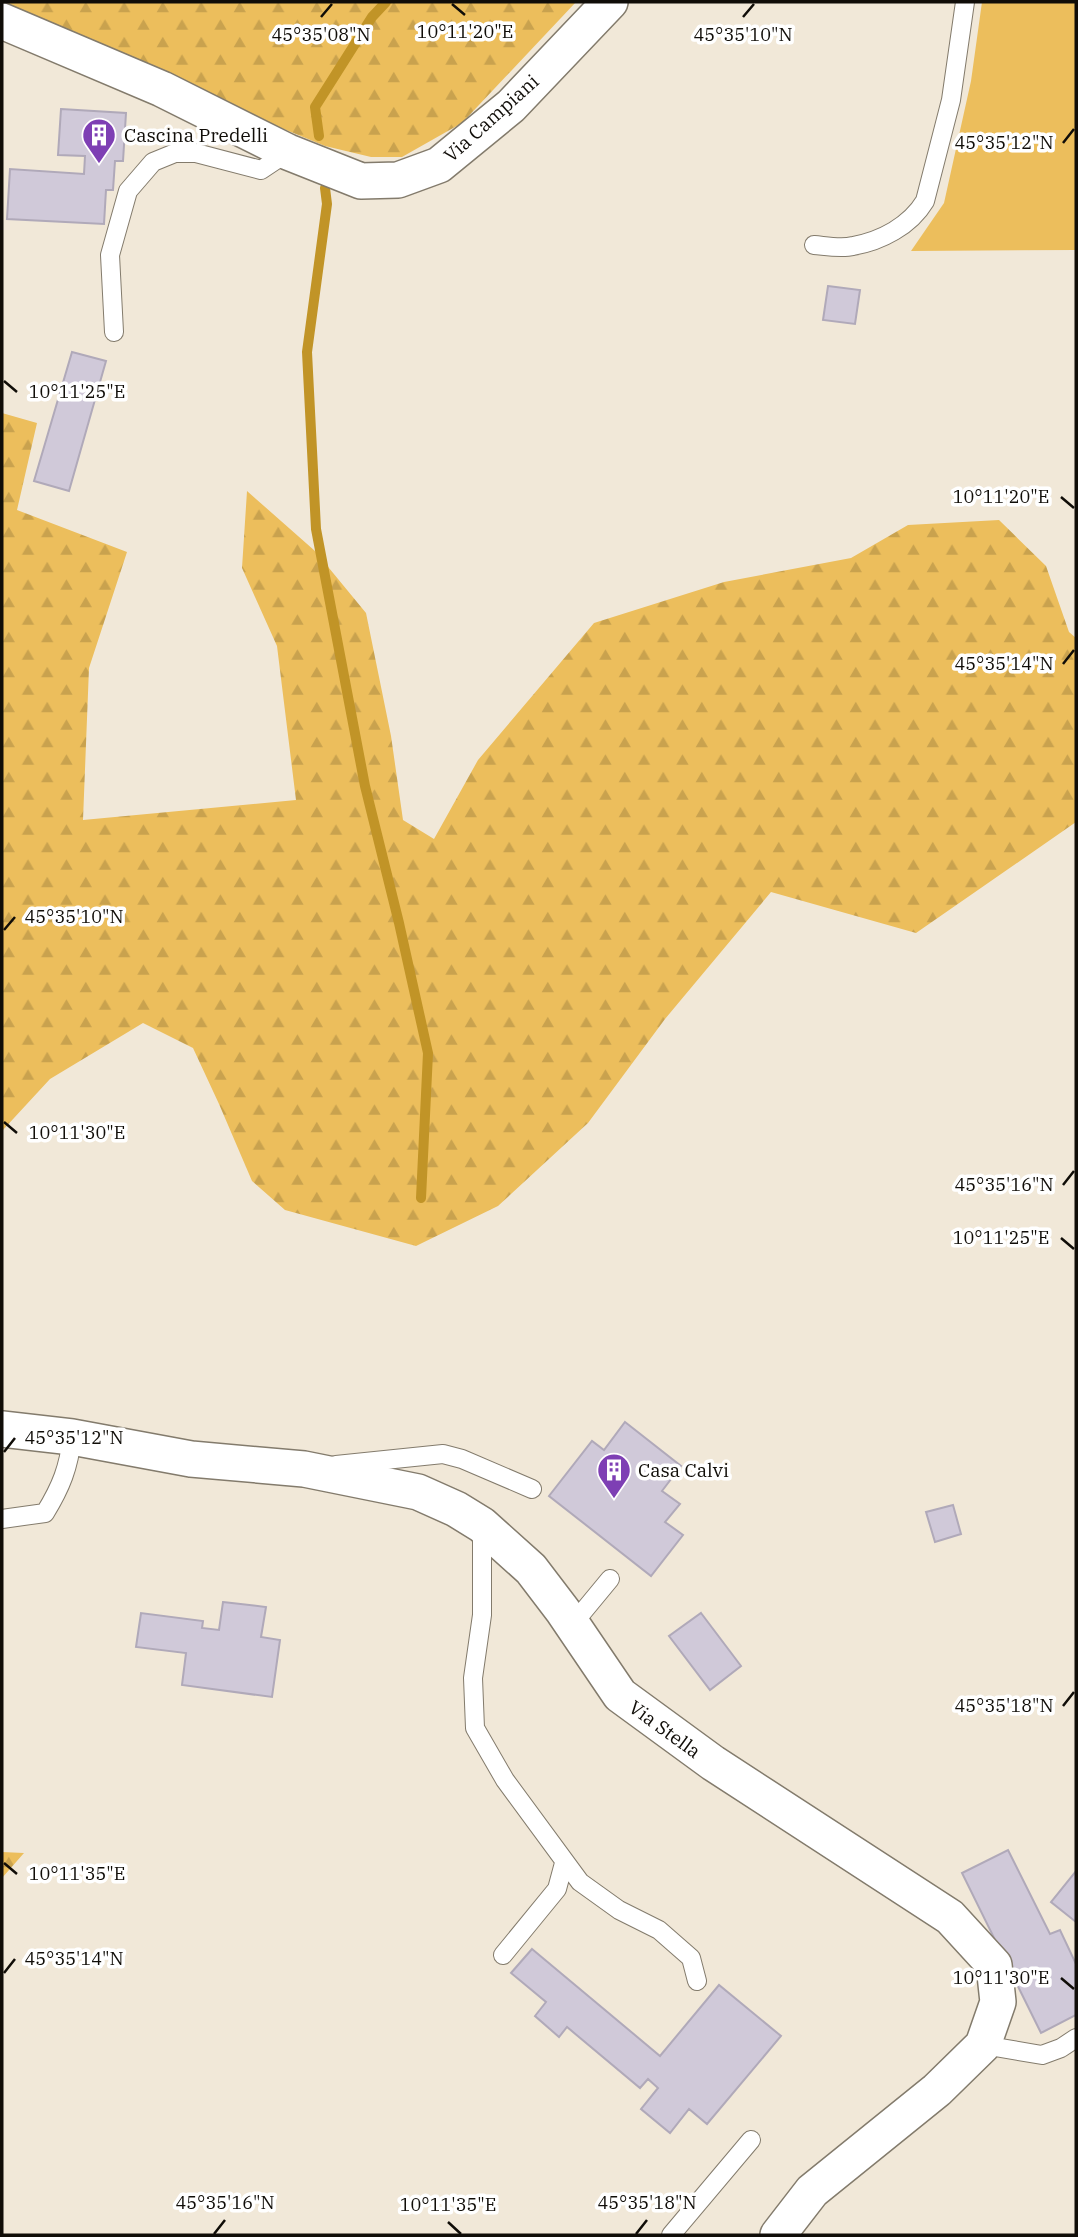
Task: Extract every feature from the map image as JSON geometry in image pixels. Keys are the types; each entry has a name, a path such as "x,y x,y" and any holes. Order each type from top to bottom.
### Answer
{"street":[{"name":"Via Campiani","path":"2,21 162,89 288,152 361,181 398,180 439,165 511,106 610,2"},
{"name":"Via Stella","path":"2,1429 72,1437 191,1459 304,1469 418,1492 456,1509 482,1525 530,1569 620,1695 713,1763 950,1917 995,1965 998,2002 983,2045 937,2090 812,2191 778,2235"}],"lane":[{"path":"814,245 851,247 889,235 917,214 925,201 951,100 965,2"},
{"path":"114,332 110,255 128,191 153,162 175,153 196,153 261,170 288,152"},
{"path":"2,1519 45,1513 60,1489 70,1456 72,1437"},
{"path":"304,1469 443,1454 532,1489"},
{"path":"482,1525 482,1615 473,1678 475,1728 505,1780 580,1882 619,1910 659,1930 691,1958 697,1981"},
{"path":"572,1625 610,1579"},
{"path":"503,1955 557,1889 564,1863"},
{"path":"983,2045 1042,2055 1061,2048 1076,2038"},
{"path":"671,2235 751,2140"}],"green space":[{"path":"2,2 576,2 462,123 402,157 371,157 325,146 247,114 2,6"},
{"path":"982,2 1076,2 1076,250 911,251 944,203 971,81"},
{"path":"2,413 37,423 17,510 127,552 89,668 83,820 296,800 277,646 242,568 247,491 315,551 366,613 391,736 403,820 434,839 478,760 594,623 724,582 851,558 908,525 999,520 1046,566 1069,632 1076,638 1076,822 916,933 771,892 665,1019 588,1123 498,1206 416,1246 285,1210 252,1181 193,1048 143,1023 50,1079 2,1131"},
{"path":"2,1852 24,1853 2,1878"}],"building":[{"name":"Cascina Predelli","path":"61,109 126,113 123,161 115,161 113,190 106,190 104,224 7,219 10,169 84,174 85,156 58,155"},
{"path":"828,286 860,290 855,324 823,320"},
{"path":"72,352 106,361 69,491 34,481"},
{"name":"Casa Calvi","path":"625,1422 681,1466 662,1491 680,1504 665,1522 683,1535 651,1576 549,1496 592,1441 604,1450"},
{"path":"953,1505 961,1534 935,1542 926,1512"},
{"path":"223,1602 266,1607 261,1637 280,1640 272,1697 182,1685 186,1653 136,1647 141,1613 203,1621 202,1628 219,1630"},
{"path":"701,1613 741,1666 710,1690 669,1636"},
{"path":"1008,1850 1050,1934 1060,1930 1076,1964 1076,2015 1041,2033 962,1873"},
{"path":"1076,1871 1076,1922 1051,1902"},
{"path":"532,1949 660,2056 719,1985 781,2036 707,2124 689,2109 670,2133 641,2109 658,2088 648,2079 640,2088 567,2027 559,2037 535,2016 546,2002 511,1973"}],"waterway":[{"path":"319,136 315,107 372,17 386,2"},
{"path":"325,188 327,204 307,352 316,529 365,786 428,1053 421,1198"}],"place":[{"name":"Cascina Predelli","path":"99,165"},
{"name":"Casa Calvi","path":"614,1500"}]}
